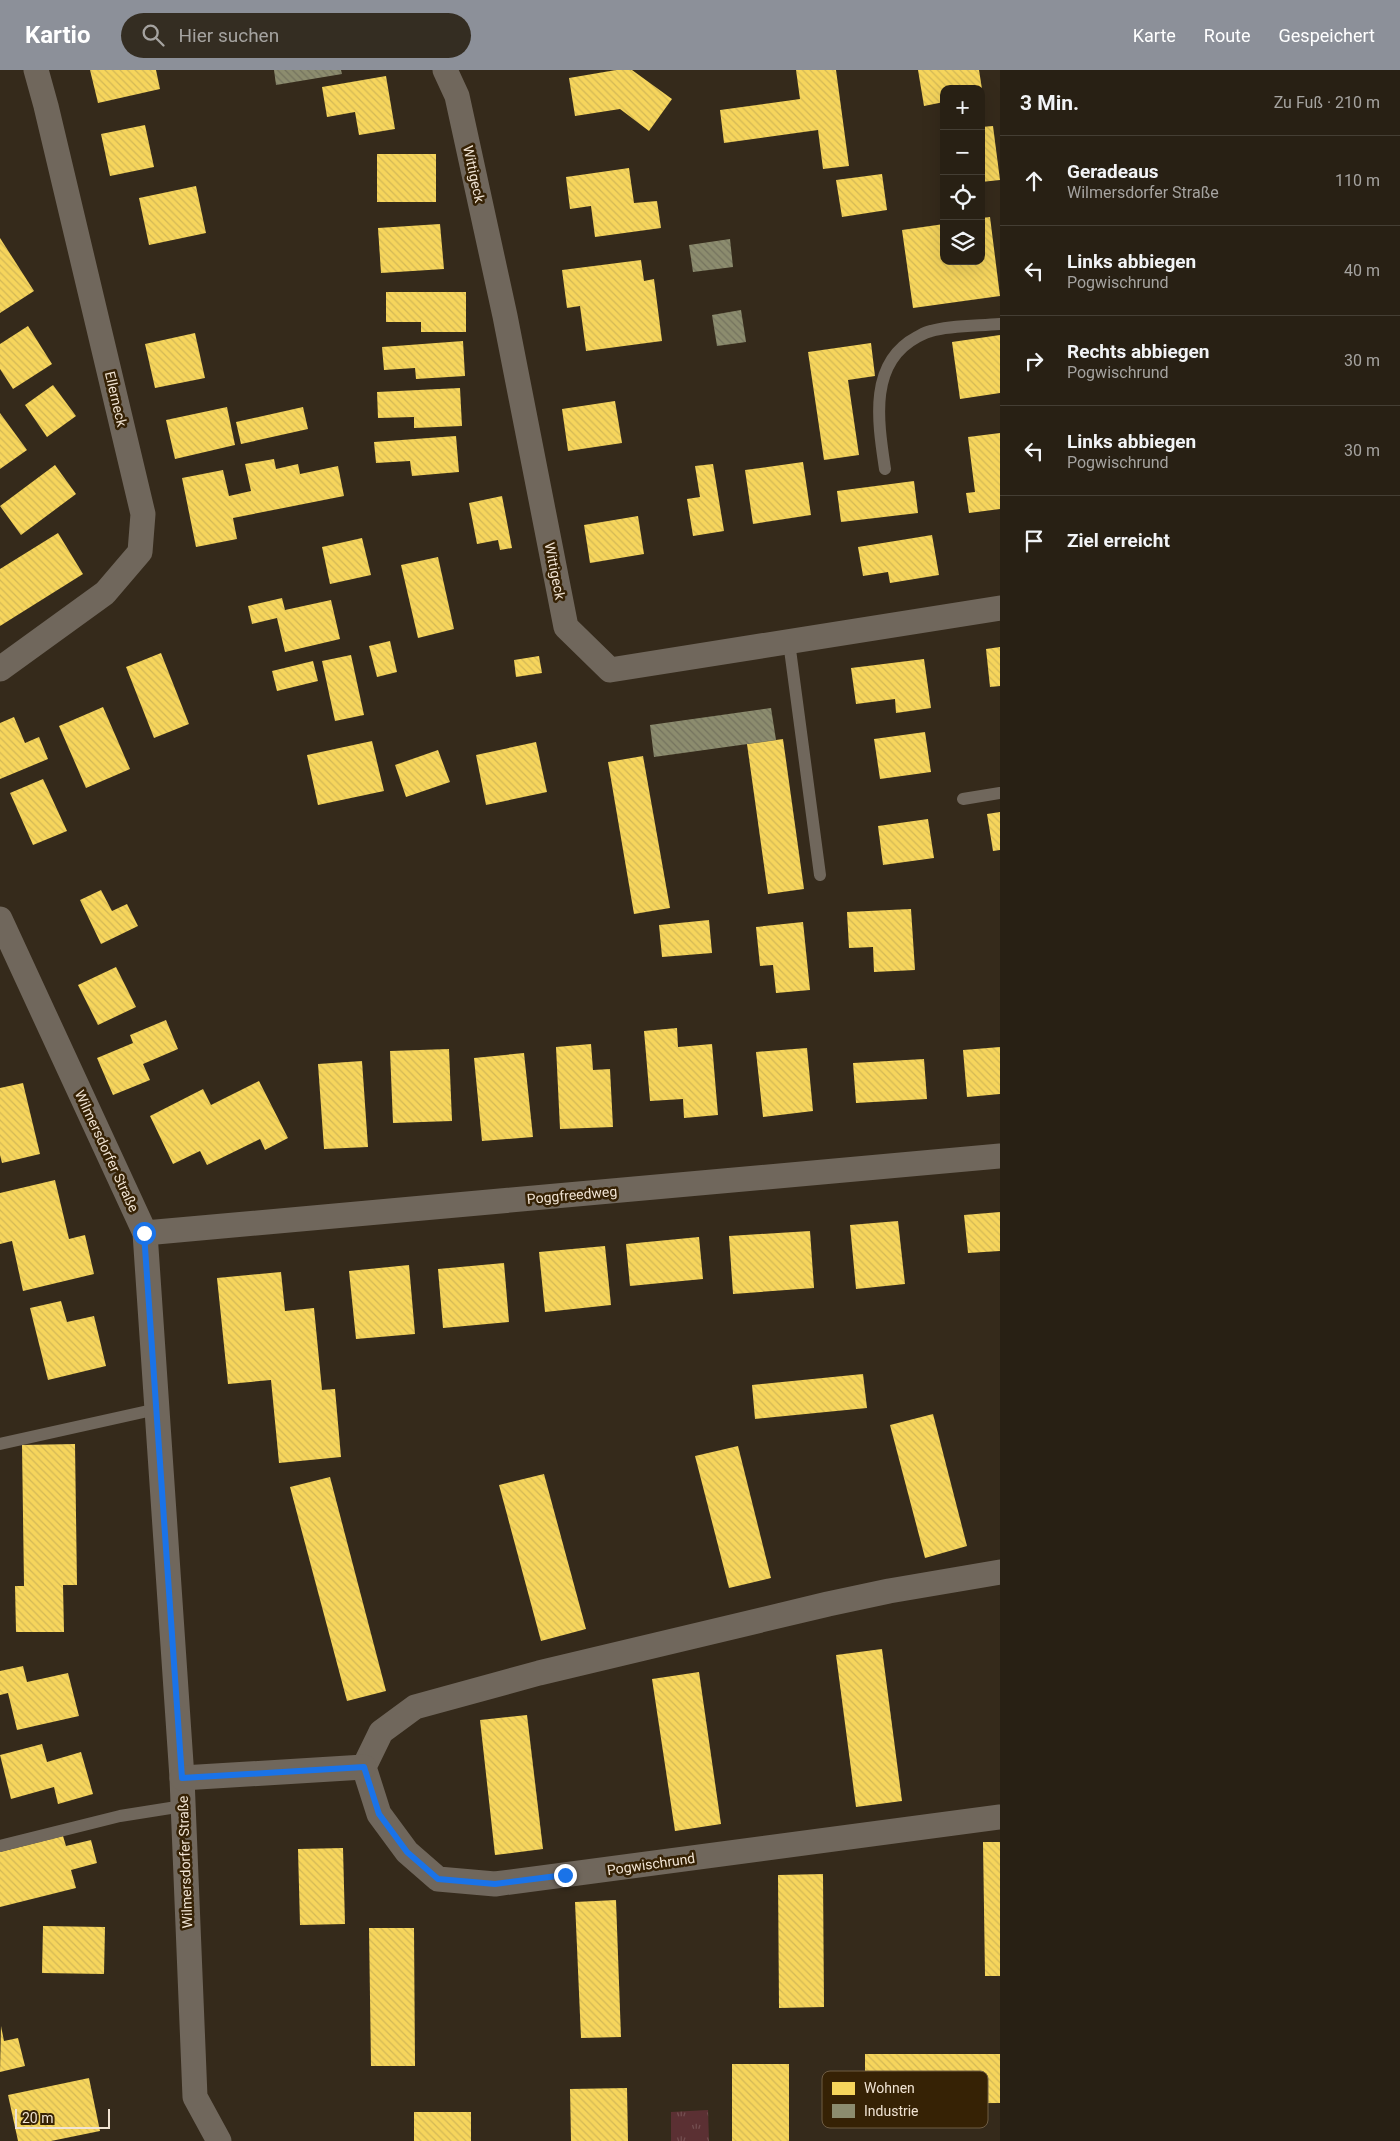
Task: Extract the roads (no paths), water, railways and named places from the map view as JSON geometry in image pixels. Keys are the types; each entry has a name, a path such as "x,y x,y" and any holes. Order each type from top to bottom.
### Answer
{"street":[{"name":"Ellerneck","path":"0,669 105,593 140,552 143,514 36,70"},
{"name":"Wittigeck","path":"445,70 457,96 489,240 566,627 610,670 1000,608"},
{"name":"Wilmersdorfer Straße","path":"0,919 144,1233 182,1778 195,2097 219,2141"},
{"name":"Poggfreedweg","path":"144,1233 1000,1156"},
{"path":"182,1778 364,1767 381,1732 415,1707 538,1673 828,1604 889,1591 1000,1572"},
{"name":"Pogwischrund","path":"364,1767 379,1814 407,1852 438,1879 495,1884 1000,1817"}],"lane":[{"path":"885,469 879,426 880,394 887,364 903,345 930,331 1000,324"},
{"path":"789,642 820,875"},
{"path":"962,799 1000,793"},
{"path":"0,1444 156,1410"},
{"path":"0,1846 120,1816 183,1806"}]}
